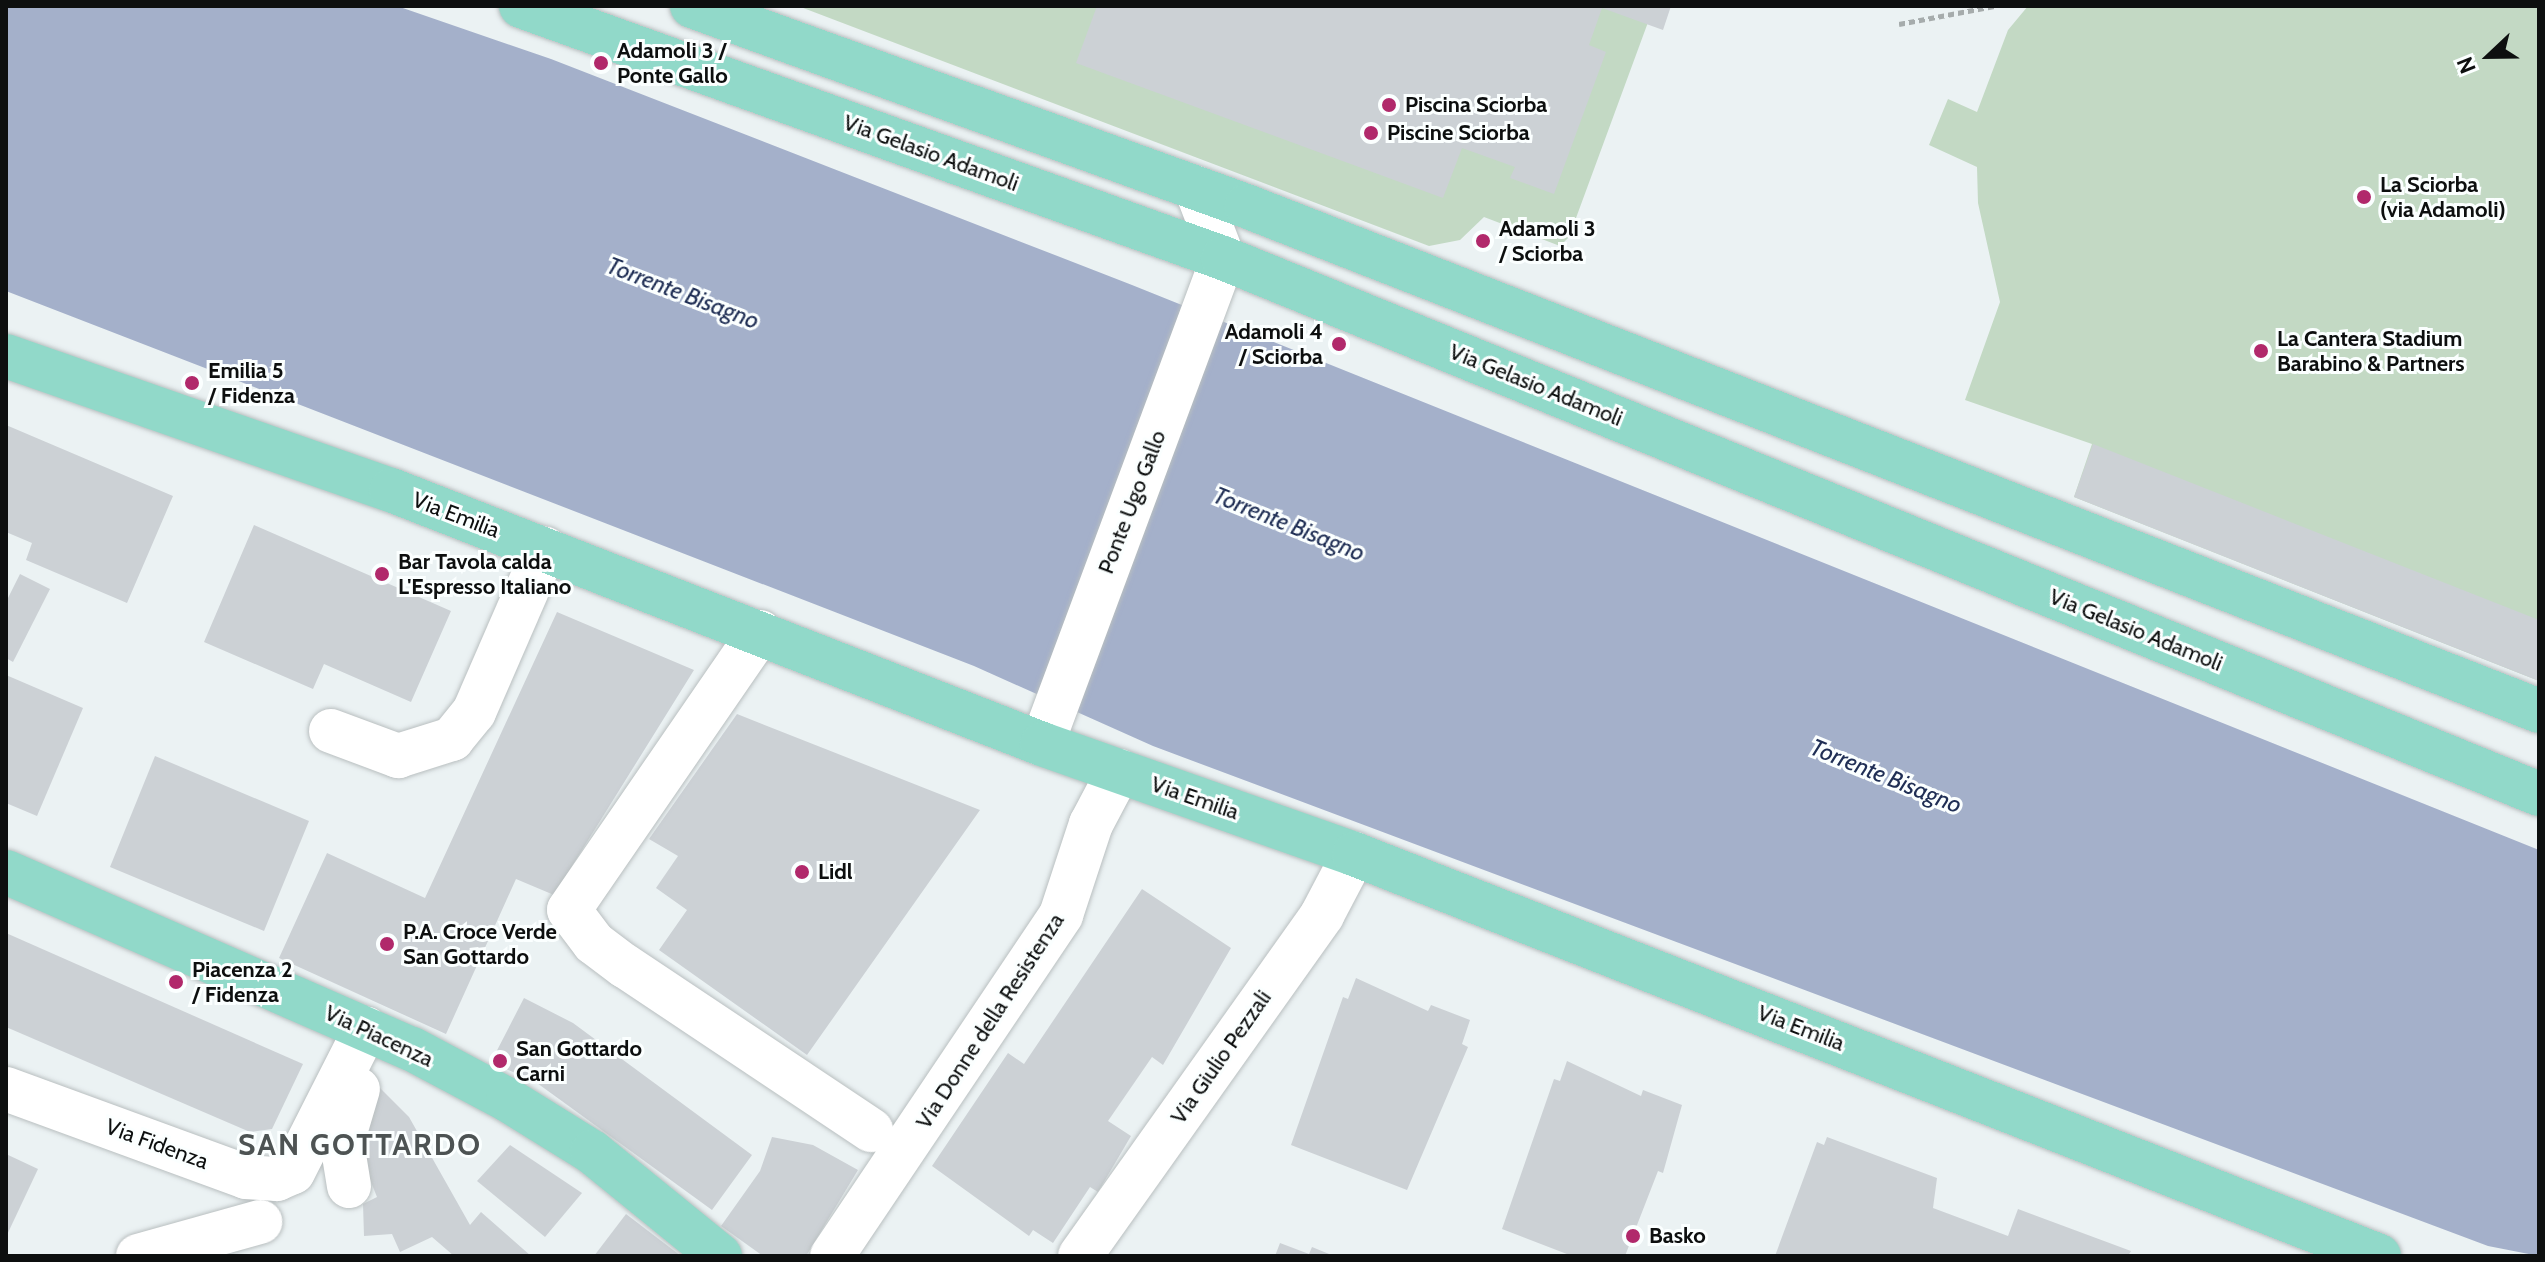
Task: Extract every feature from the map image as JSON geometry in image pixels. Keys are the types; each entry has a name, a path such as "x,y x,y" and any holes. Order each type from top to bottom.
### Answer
{"main road":[{"name":"Via Gelasio Adamoli","path":"521,6 1217,275 2539,794"},
{"path":"692,6 746,18 1196,188 2539,711"},
{"name":"Via Emilia","path":"6,356 545,549 760,632 1048,728 1119,771 1354,854 2379,1256"},
{"name":"Via Piacenza","path":"6,872 376,1033 592,1152 720,1256"}],"street":[{"path":"1196,188 1217,275"},
{"name":"Ponte Ugo Gallo","path":"1048,728 1217,275"},
{"path":"331,731 398,756 452,739 474,712 545,549"},
{"path":"760,632 569,910 594,943 625,966 871,1130"},
{"name":"Via Donne della Resistenza","path":"832,1256 1061,915 1091,824 1119,771"},
{"name":"Via Giulio Pezzali","path":"1080,1256 1322,915 1354,854"},
{"path":"349,1186 342,1143 376,1033"},
{"name":"Via Fidenza","path":"6,1089 246,1177 277,1179 293,1172 376,1033"},
{"path":"138,1256 260,1222"}],"path":[{"path":"1899,24 1994,6"}],"green space":[{"name":"Piscine Sciorba","path":"798,6 1654,6 1569,237 1560,246 1484,217 1460,240 1429,246"},
{"name":"La Cantera Stadium Barabino & Partners","path":"2028,6 2539,6 2539,681 2074,497 2092,444 1965,400 2000,302 1978,203 1977,167 1929,145 1948,99 1977,112 2008,30"}],"water":[{"name":"Torrente Bisagno","path":"6,6 397,6 551,59 1132,285 2539,850 2539,1256 2488,1246 1153,746 974,666 6,291"}],"building":[{"name":"Piscina Sciorba","path":"1097,6 1671,6 1663,30 1602,8 1589,45 1606,52 1554,194 1510,178 1515,167 1462,148 1443,198 1076,63"},
{"path":"6,425 173,496 127,603 26,560 32,543 6,532"},
{"path":"2093,444 2539,620 2539,681 2074,497"},
{"path":"254,525 451,611 411,702 324,664 313,689 204,642"},
{"path":"20,574 50,589 13,662 6,658 6,602"},
{"path":"557,612 694,670 554,895 516,879 446,1034 279,958 327,853 425,898"},
{"path":"6,675 83,708 37,816 6,803"},
{"name":"Lidl","path":"737,714 980,810 807,1055 659,950 687,910 656,888 678,856 649,839"},
{"path":"155,756 309,821 264,931 110,867"},
{"path":"1142,889 1231,948 1163,1065 1152,1057 1108,1121 1131,1136 1098,1192 1090,1187 1053,1243 1033,1230 1029,1236 932,1166 1008,1053 1024,1064"},
{"path":"6,933 303,1064 272,1129 250,1132 6,1027"},
{"path":"1356,978 1428,1011 1431,1005 1470,1020 1462,1044 1468,1047 1407,1190 1291,1145 1343,997 1348,999"},
{"path":"524,998 573,1023 752,1155 712,1210 537,1083 491,1062"},
{"path":"1567,1061 1641,1096 1643,1090 1682,1105 1663,1173 1658,1171 1625,1256 1572,1256 1502,1229 1554,1079 1560,1081"},
{"path":"378,1086 409,1117 470,1225 481,1212 531,1256 454,1256 432,1237 400,1252 392,1234 364,1236 363,1204 377,1197 357,1147"},
{"path":"772,1137 813,1145 858,1170 806,1256 763,1256 721,1226 760,1171"},
{"path":"1827,1137 1937,1178 1933,1208 2008,1236 2018,1209 2131,1251 2128,1256 1775,1256 1817,1142 1824,1145"},
{"path":"510,1145 582,1193 545,1237 477,1181"},
{"path":"6,1154 38,1169 6,1237"},
{"path":"626,1214 681,1256 594,1256"},
{"path":"1280,1243 1309,1254 1312,1247 1334,1256 1275,1256"}],"place":[{"name":"Adamoli 3 / Ponte Gallo","path":"601,63"},
{"name":"Piscina Sciorba","path":"1389,105"},
{"name":"Piscine Sciorba","path":"1371,133"},
{"name":"La Sciorba (via Adamoli)","path":"2364,197"},
{"name":"Adamoli 3 / Sciorba","path":"1483,241"},
{"name":"Adamoli 4 / Sciorba","path":"1339,344"},
{"name":"La Cantera Stadium Barabino & Partners","path":"2261,351"},
{"name":"Emilia 5 / Fidenza","path":"192,383"},
{"name":"Bar Tavola calda L'Espresso Italiano","path":"382,574"},
{"name":"Lidl","path":"802,872"},
{"name":"P.A. Croce Verde San Gottardo","path":"387,944"},
{"name":"Piacenza 2 / Fidenza","path":"176,982"},
{"name":"San Gottardo Carni","path":"500,1061"},
{"name":"Basko","path":"1633,1236"}],"district":[{"name":"SAN GOTTARDO","path":"360,1145"}]}
